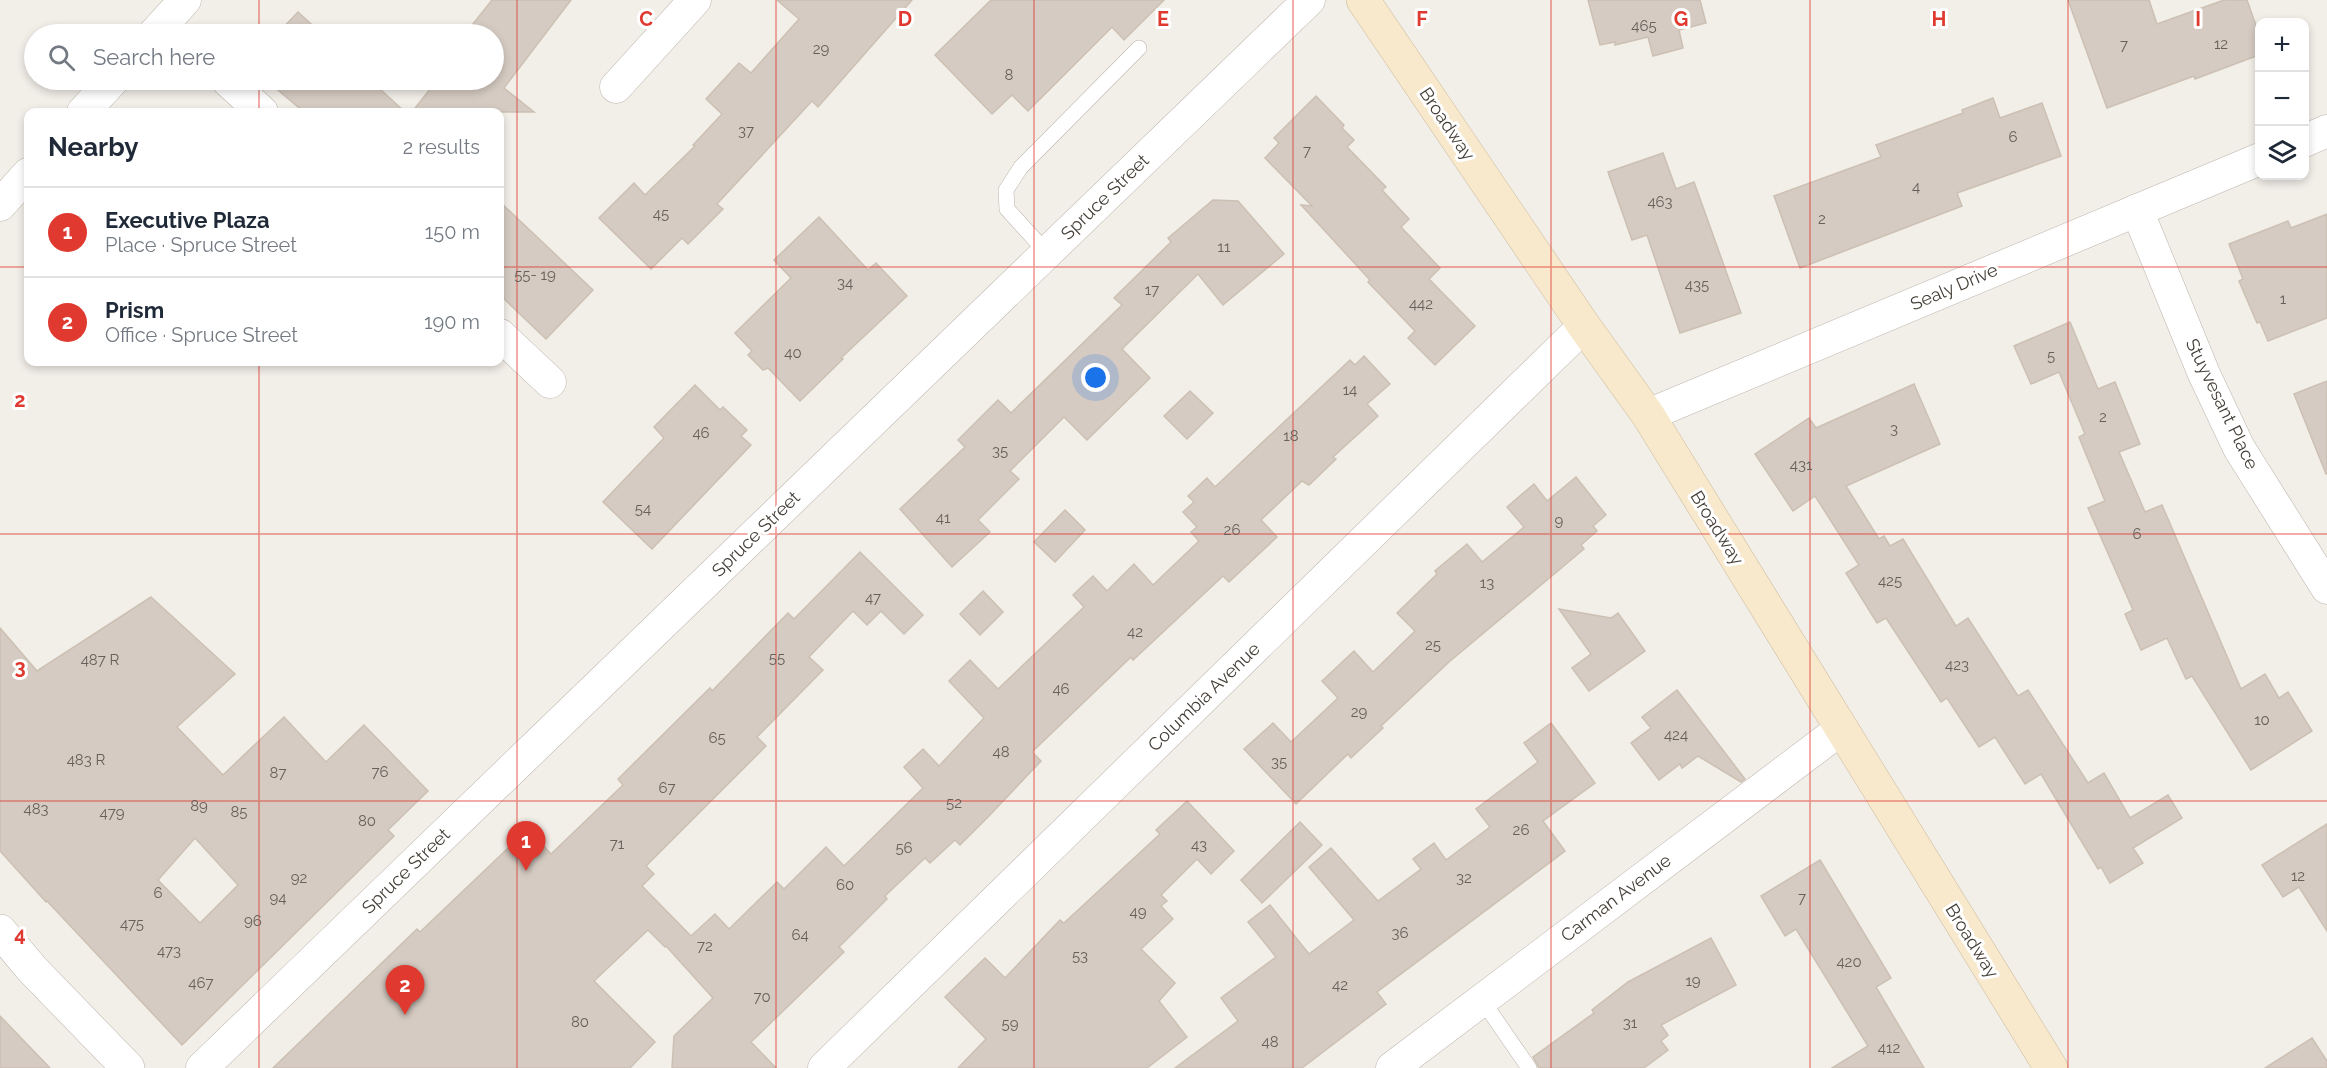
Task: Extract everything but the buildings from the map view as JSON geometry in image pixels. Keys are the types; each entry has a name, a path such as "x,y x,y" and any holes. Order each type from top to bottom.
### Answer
{"main road":[{"name":"Broadway","path":"1363,0 1584,326 1648,416 2051,1068"}],"street":[{"path":"616,87 695,0"},
{"name":"Spruce Street","path":"202,1068 1309,0"},
{"path":"87,108 104,90"},
{"path":"238,90 258,108"},
{"path":"2309,139 2327,131"},
{"name":"Sealy Drive","path":"1648,416 2255,161"},
{"path":"0,206 24,179"},
{"name":"Stuyvesant Place","path":"2137,210 2204,374 2239,448 2327,588"},
{"name":"Columbia Avenue","path":"824,1068 1584,326"},
{"path":"504,339 550,382"},
{"name":"Carman Avenue","path":"1392,1068 1841,729"},
{"path":"0,931 32,969 128,1068"}],"lane":[{"path":"1047,253 1007,209 1006,190 1021,167 1139,48"},
{"path":"1482,1000 1529,1068"}],"place":[{"name":"Executive Plaza","path":"526,871"},
{"name":"Prism","path":"405,1015"}]}
